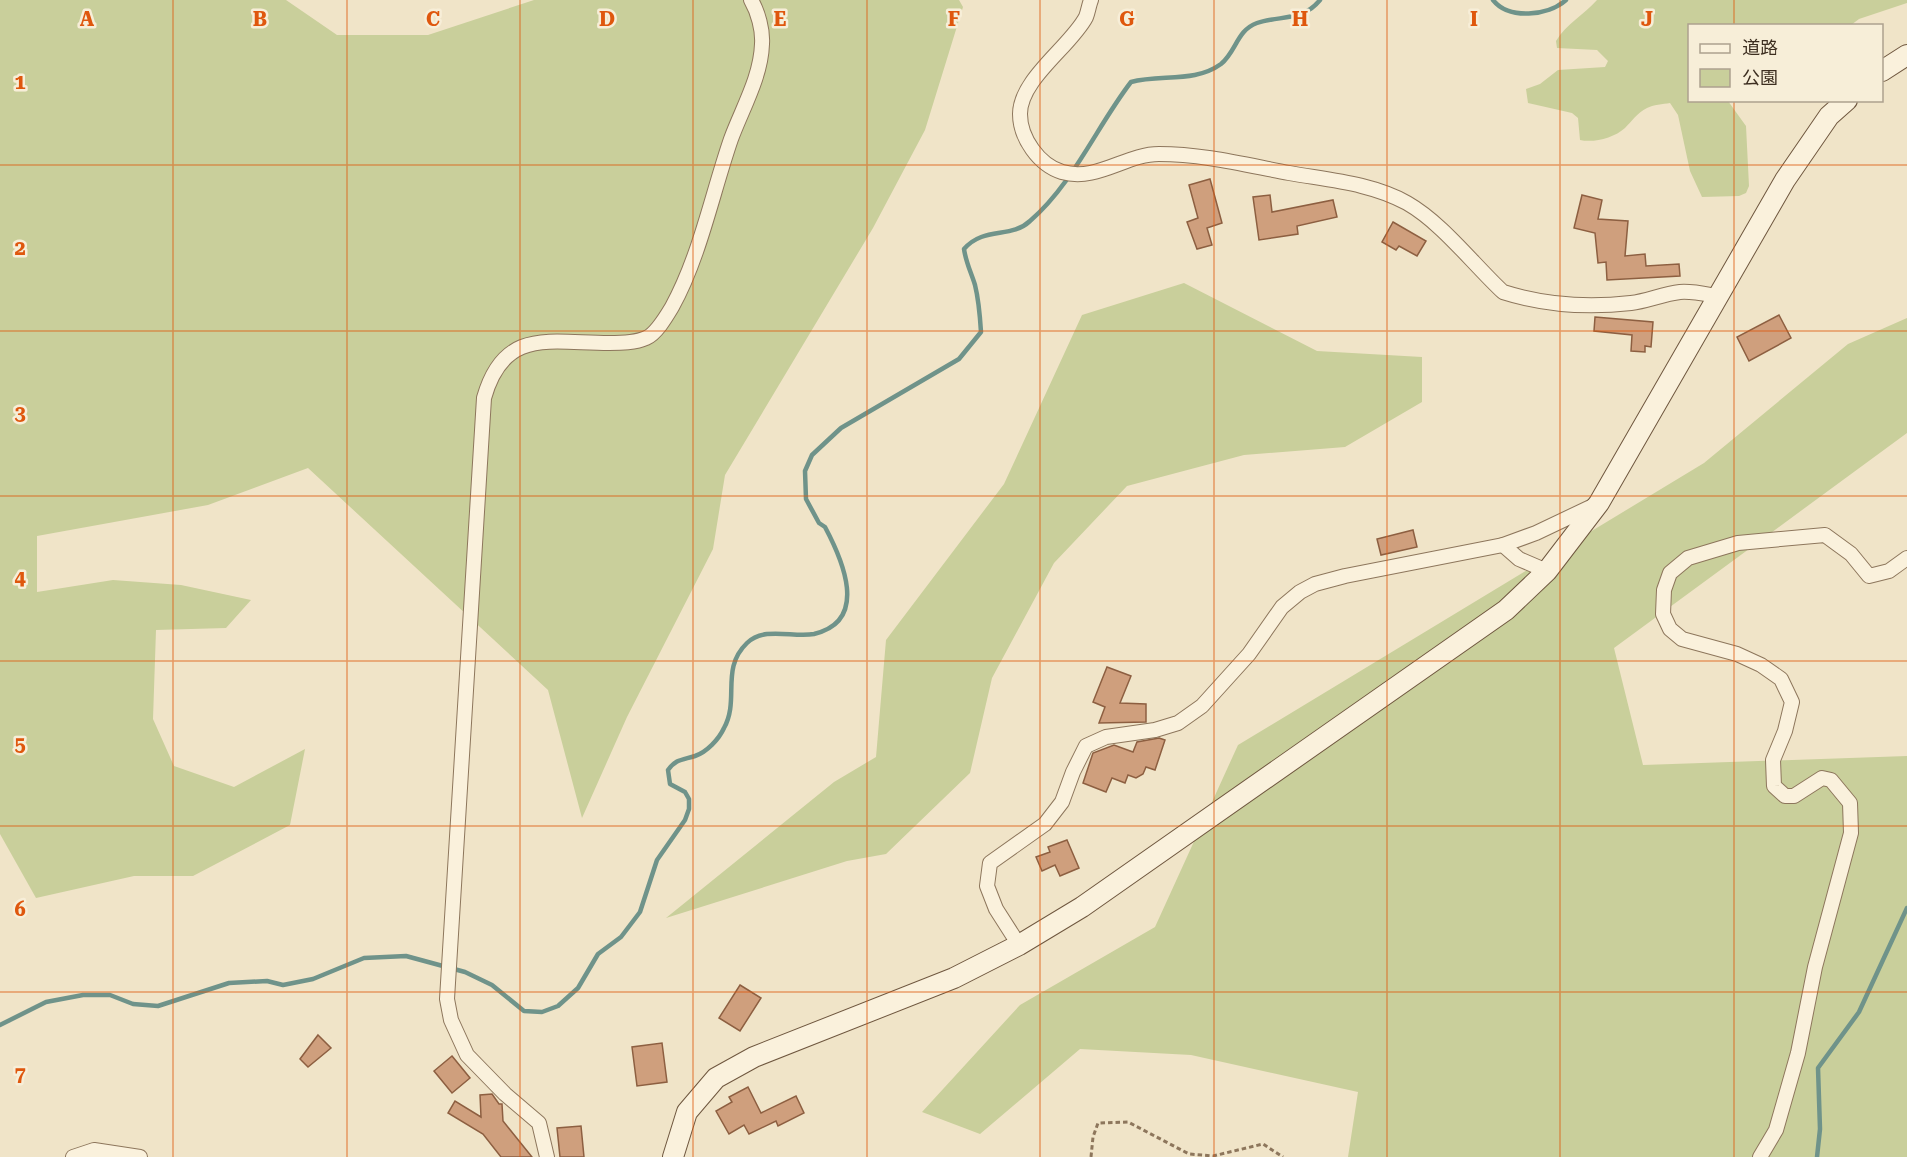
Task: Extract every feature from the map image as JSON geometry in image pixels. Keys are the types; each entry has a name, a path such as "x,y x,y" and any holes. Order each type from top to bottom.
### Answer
{"street":[{"path":"547,1157 539,1123 505,1094 467,1055 451,1020 447,999 484,398 489,379 500,360 517,347 544,342 631,341 647,338 661,324 672,307 685,276 731,139 756,74 762,44 760,24 751,0"},
{"path":"1091,0 1085,18 1028,89 1020,112 1022,132 1035,154 1061,172 1082,175 1151,154 1213,157 1355,185 1379,191 1407,203 1430,219 1503,292 1516,296 1541,302 1604,304 1632,303 1682,292 1716,296"},
{"path":"1883,70 1907,55"},
{"path":"673,1157 687,1112 716,1078 754,1058 954,978 1019,945 1082,908 1506,610 1547,571 1599,503 1716,296 1785,180 1829,116 1845,102"},
{"path":"1019,945 996,909 987,886 990,863 1045,824 1062,802 1086,746 1106,737 1178,723 1202,706 1249,654 1282,607 1316,584 1439,556 1503,545 1536,533 1599,503"},
{"path":"1760,1157 1776,1130 1798,1053 1815,967 1851,833 1851,803 1831,780 1822,778 1794,796 1785,796 1774,786 1773,760 1785,731 1792,702 1781,679 1761,665 1737,654 1682,639 1670,628 1663,614 1664,590 1670,573 1688,558 1738,543 1825,536 1851,554 1869,576 1889,571 1907,558"},
{"path":"1503,545 1519,559 1547,571"},
{"path":"73,1157 94,1150 140,1157"}],"path":[{"path":"1091,1157 1093,1137 1098,1123 1111,1121 1128,1122 1189,1154 1213,1156 1263,1144 1283,1157"}],"green space":[{"path":"0,0 286,0 337,35 428,35 534,0 959,0 963,7 925,130 873,228 725,475 713,549 627,717 582,818 548,690 308,468 208,505 37,536 37,592 113,580 181,585 251,600 226,628 156,630 153,719 174,766 234,787 305,749 290,825 193,876 134,876 36,898 0,834"},
{"path":"1597,0 1907,0 1907,3 1859,19 1852,24 1688,24 1688,102 1729,102 1746,126 1749,186 1746,193 1739,196 1702,197 1690,171 1678,115 1670,103 1647,108 1620,132 1604,139 1591,141 1580,140 1578,118 1572,113 1528,103 1526,89 1540,84 1558,70 1605,67 1608,61 1597,50 1557,48 1556,41"},
{"path":"1184,283 1317,351 1422,357 1422,402 1345,447 1244,455 1127,486 1054,563 992,678 970,773 886,854 847,861 666,918 834,782 876,757 886,640 1004,484 1082,315"},
{"path":"1907,318 1907,433 1614,648 1643,765 1907,756 1907,1157 1348,1157 1358,1092 1191,1055 1080,1049 980,1134 922,1112 1020,1005 1155,927 1238,745 1704,463 1848,344"}],"building":[{"path":"1210,179 1222,223 1207,228 1212,245 1197,249 1187,222 1198,218 1189,185"},
{"path":"1270,195 1272,212 1333,200 1337,217 1297,226 1298,234 1259,240 1253,197"},
{"path":"1582,195 1602,200 1598,219 1628,221 1625,256 1645,254 1646,266 1679,264 1680,276 1607,280 1606,262 1598,263 1595,233 1574,228"},
{"path":"1393,222 1426,241 1417,256 1399,246 1396,250 1382,242"},
{"path":"1779,315 1791,338 1749,361 1737,337"},
{"path":"1595,317 1653,322 1651,347 1645,346 1645,352 1631,351 1632,335 1594,331"},
{"path":"1413,530 1417,547 1381,555 1377,539"},
{"path":"1107,667 1131,676 1120,703 1146,704 1146,722 1099,723 1105,707 1093,702"},
{"path":"1159,738 1165,740 1155,770 1146,767 1143,774 1136,778 1128,775 1125,783 1112,778 1106,792 1083,783 1093,753 1114,745 1133,752 1137,742"},
{"path":"1067,840 1079,868 1060,876 1055,865 1042,871 1036,857 1050,852 1048,847"},
{"path":"740,985 761,998 740,1031 719,1018"},
{"path":"318,1035 331,1048 308,1067 300,1059"},
{"path":"662,1043 667,1082 637,1086 632,1047"},
{"path":"452,1056 470,1078 452,1093 434,1071"},
{"path":"748,1087 761,1113 796,1096 804,1113 778,1126 776,1121 749,1134 744,1125 729,1134 716,1111 732,1102 729,1097"},
{"path":"492,1094 499,1104 502,1104 503,1121 532,1157 501,1157 483,1134 448,1113 455,1101 481,1117 480,1095"},
{"path":"581,1126 584,1157 560,1157 557,1128"}],"waterway":[{"path":"0,1025 46,1002 83,995 110,995 133,1004 158,1006 229,983 267,981 283,985 313,979 364,958 406,956 465,972 492,985 524,1011 542,1012 558,1006 578,988 598,954 621,937 640,912 657,860 685,820 689,809 689,799 685,792 670,784 668,770 677,762 704,751 722,732 731,706 732,674 739,653 747,643 762,635 814,634 831,627 842,616 847,603 844,571 825,527 819,523 806,499 805,471 812,455 841,428 959,359 981,332 975,285 964,249 980,237 1014,230 1030,221 1059,190 1131,82 1189,76 1211,70 1226,59 1250,26 1298,15 1306,12 1320,0"},
{"path":"1493,0 1509,11 1529,14 1549,10 1566,0"},
{"path":"1817,1157 1820,1129 1818,1068 1859,1012 1907,908"}]}
